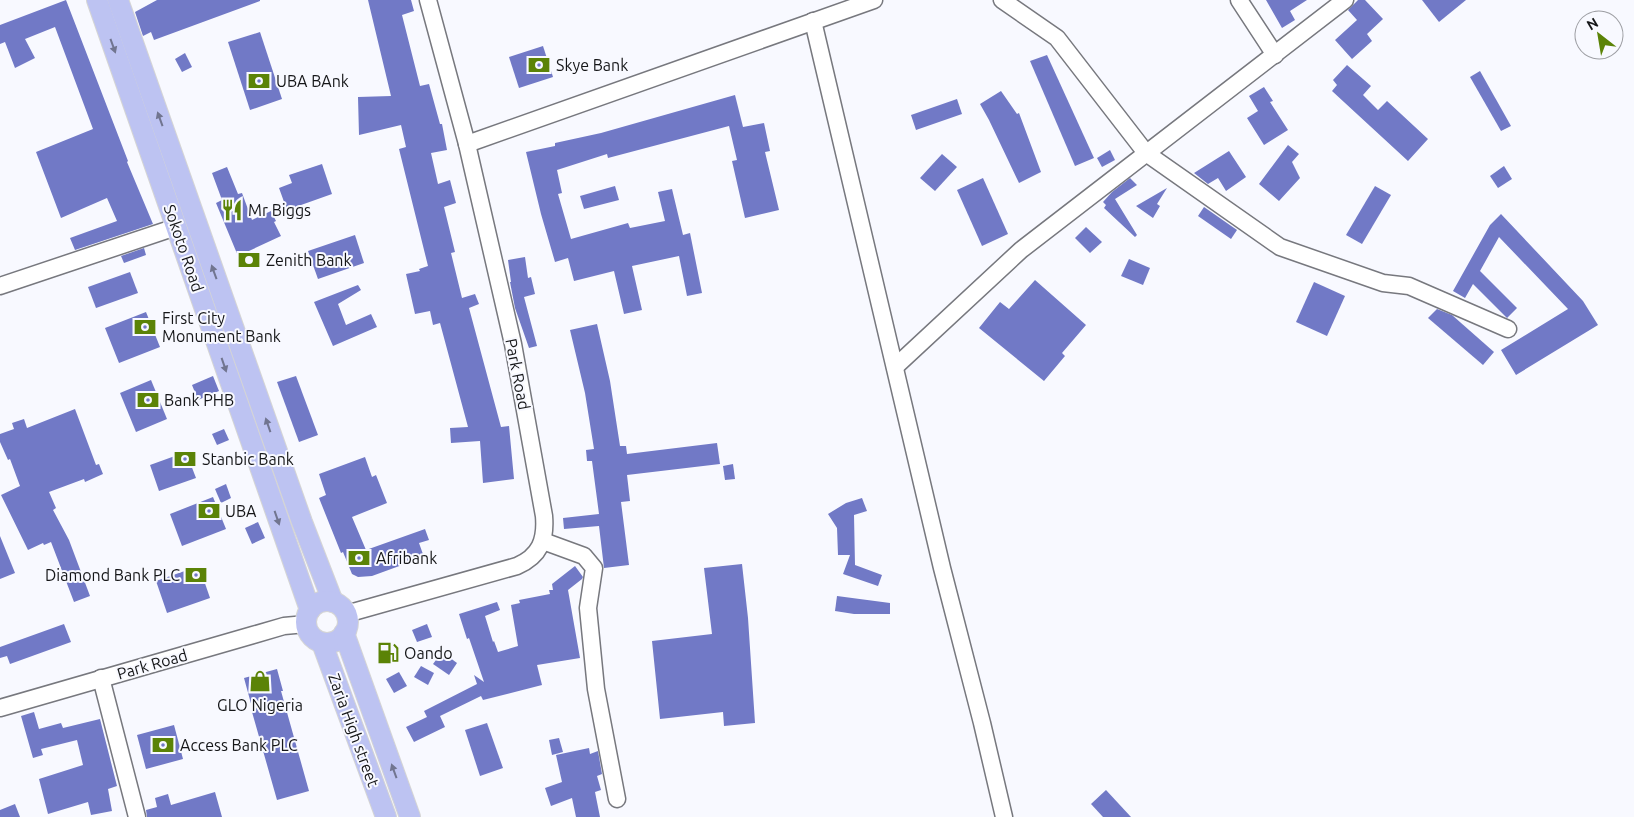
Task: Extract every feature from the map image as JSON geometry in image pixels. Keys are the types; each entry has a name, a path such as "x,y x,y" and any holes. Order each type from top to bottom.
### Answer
{"main road":[{"name":"Sokoto Road","path":"97,0 308,617"},
{"name":"Sokoto Road","path":"118,0 299,512 341,617 410,817"},
{"path":"320,602 341,617 335,641 322,642 311,636 308,617 320,602"},
{"name":"Zaria High street","path":"322,642 386,817"}],"street":[{"name":"Park Road","path":"428,0 467,144 513,344 544,516 545,534 543,541"},
{"path":"467,144 874,0"},
{"path":"1002,0 1057,38 1146,153 1280,247 1383,283 1409,286 1508,329"},
{"path":"1239,0 1275,55"},
{"path":"895,366 1021,250 1345,0"},
{"path":"813,21 942,568 1004,817"},
{"path":"0,286 176,227"},
{"path":"341,617 517,566 531,559 543,541 584,556 594,568 588,608 596,689 617,799"},
{"name":"Park Road","path":"0,708 284,626 308,617"},
{"path":"101,678 137,817"}],"building":[{"path":"66,0 127,162 153,224 75,250 70,238 117,221 107,198 61,218 36,152 93,129 55,27 25,39 35,58 15,68 5,42 0,44 0,25"},
{"path":"157,0 260,1 154,40 151,32 143,36 135,12"},
{"path":"368,0 411,0 414,11 402,15 420,86 429,84 440,124 442,124 447,150 431,153 438,184 450,180 456,203 444,207 455,252 451,253 462,298 475,294 479,304 469,308 501,427 509,426 514,479 483,483 480,441 451,443 450,428 468,427 440,323 433,325 430,311 415,314 406,274 420,271 419,269 428,266 399,149 406,147 401,125 359,135 358,97 391,96"},
{"path":"1266,0 1307,0 1290,11 1295,20 1282,28"},
{"path":"1358,0 1365,0 1383,19 1367,34 1372,41 1352,59 1335,40 1357,20 1348,10"},
{"path":"1422,0 1466,0 1439,22"},
{"path":"260,32 282,99 250,110 228,42"},
{"path":"543,46 553,77 519,88 509,57"},
{"path":"185,53 192,67 182,72 175,59"},
{"path":"1047,55 1094,158 1075,166 1030,61"},
{"path":"1347,65 1371,86 1363,95 1378,110 1387,101 1428,139 1408,161 1332,91 1337,85 1333,80"},
{"path":"1480,71 1511,126 1501,131 1470,77"},
{"path":"1264,87 1273,101 1270,102 1288,130 1264,145 1247,118 1258,111 1249,96"},
{"path":"1001,91 1017,114 1019,113 1041,172 1019,183 980,104"},
{"path":"735,95 743,127 764,123 770,151 765,152 779,210 745,218 732,161 737,160 729,126 608,158 607,154 557,170 562,193 558,194 571,239 628,223 630,228 665,221 658,192 672,189 683,235 690,233 702,293 687,296 679,256 632,266 642,310 624,314 614,271 574,281 568,258 555,262 526,152 555,146 555,143 601,133"},
{"path":"957,99 962,114 916,130 911,115"},
{"path":"1288,145 1299,154 1292,162 1300,178 1279,201 1259,184"},
{"path":"1110,150 1115,160 1102,167 1097,158"},
{"path":"1229,151 1246,177 1226,191 1218,178 1208,184 1194,173"},
{"path":"942,154 957,167 935,191 920,178"},
{"path":"322,164 332,194 287,210 279,188 292,183 289,175"},
{"path":"1504,166 1512,179 1498,188 1490,176"},
{"path":"227,167 238,194 242,193 252,220 271,211 281,236 238,256 216,203 222,200 212,173"},
{"path":"983,178 1008,234 982,246 957,190"},
{"path":"1130,178 1137,185 1115,199 1137,235 1135,237 1104,208 1106,205 1103,202"},
{"path":"615,186 619,200 584,209 580,196"},
{"path":"1375,186 1391,195 1362,244 1346,235"},
{"path":"1167,188 1157,204 1160,206 1153,218 1136,206"},
{"path":"1204,207 1237,230 1231,239 1198,216"},
{"path":"1501,214 1583,301 1598,325 1516,375 1501,350 1568,309 1499,237 1480,271 1517,308 1507,318 1473,284 1465,298 1453,291 1490,225"},
{"path":"1086,227 1102,242 1090,253 1075,238"},
{"path":"355,235 364,263 318,279 308,251"},
{"path":"144,248 146,255 124,263 121,256"},
{"path":"525,257 528,278 531,277 535,294 524,297 537,346 529,348 515,308 508,260"},
{"path":"1129,259 1150,268 1143,285 1121,276"},
{"path":"130,272 138,293 96,308 88,287"},
{"path":"1035,280 1086,325 1062,353 1065,356 1044,381 979,328 1000,302 1009,309"},
{"path":"1314,282 1345,296 1327,336 1296,322"},
{"path":"358,285 361,290 338,304 346,325 371,314 377,327 333,346 314,302"},
{"path":"1437,309 1452,315 1494,352 1483,365 1428,318"},
{"path":"146,312 160,347 119,363 105,328"},
{"path":"597,324 610,381 620,446 626,446 627,454 717,443 720,464 627,475 630,501 621,502 629,565 604,568 599,526 564,529 563,518 599,514 592,461 587,461 586,450 594,449 585,393 570,330"},
{"path":"213,376 219,391 198,400 192,385"},
{"path":"296,376 318,435 299,442 277,382"},
{"path":"151,380 167,419 136,432 120,393"},
{"path":"75,409 96,465 99,464 103,474 85,482 84,479 49,492 56,508 53,510 69,540 90,596 74,602 51,542 44,545 43,543 28,550 1,495 20,486 10,459 8,460 0,442 0,434 14,429 12,423 24,419 27,428"},
{"path":"224,429 229,440 217,445 212,434"},
{"path":"186,452 196,478 159,491 150,465"},
{"path":"365,457 372,477 376,475 387,503 352,517 366,550 425,529 429,540 419,543 424,557 372,576 358,577 352,574 343,552 341,553 319,498 326,495 319,474"},
{"path":"733,464 735,479 725,480 723,466"},
{"path":"226,484 231,498 221,503 215,489"},
{"path":"213,497 226,529 182,546 170,514"},
{"path":"862,498 867,511 854,515 855,565 882,575 878,586 843,574 850,555 838,555 837,528 828,514 846,503"},
{"path":"258,522 265,538 252,544 245,528"},
{"path":"0,536 15,573 0,579"},
{"path":"742,564 748,618 755,723 724,726 723,712 660,719 652,641 712,634 704,568"},
{"path":"199,566 210,598 167,613 156,581"},
{"path":"575,566 583,577 568,590 580,658 537,665 542,685 483,700 481,696 440,716 445,727 414,742 406,727 427,717 424,711 477,684 474,675 484,682 459,614 497,602 500,610 485,616 493,642 498,652 518,646 511,605 520,603 519,600 550,594 549,590 553,590 552,584"},
{"path":"837,596 890,603 890,614 854,614 835,611"},
{"path":"64,624 71,642 10,664 7,656 0,658 0,647"},
{"path":"427,624 432,637 417,642 412,630"},
{"path":"442,652 457,663 449,675 433,664"},
{"path":"421,666 434,673 428,685 414,677"},
{"path":"277,669 283,691 281,691 309,791 277,800 244,678"},
{"path":"399,672 407,686 394,693 386,679"},
{"path":"34,712 39,729 61,723 63,728 100,719 117,786 108,789 112,811 91,815 88,802 48,814 39,779 83,765 77,740 41,749 43,755 33,758 21,716"},
{"path":"487,723 503,768 480,776 465,730"},
{"path":"174,725 183,759 146,769 137,735"},
{"path":"559,738 563,752 552,755 549,740"},
{"path":"589,748 590,754 598,751 602,774 597,776 601,790 595,792 600,817 576,817 572,798 551,806 545,788 562,782 556,755"},
{"path":"1106,790 1131,817 1103,817 1091,804"},
{"path":"215,792 222,817 147,817 146,810 157,807 155,798 168,794 171,805"},
{"path":"15,804 20,817 0,817 0,810"}],"place":[{"name":"Skye Bank","path":"539,65"},
{"name":"UBA BAnk","path":"259,81"},
{"name":"Mr Biggs","path":"232,210"},
{"name":"Zenith Bank","path":"249,260"},
{"name":"First City Monument Bank","path":"145,327"},
{"name":"Bank PHB","path":"148,400"},
{"name":"Stanbic Bank","path":"185,459"},
{"name":"UBA","path":"209,511"},
{"name":"Afribank","path":"359,558"},
{"name":"Diamond Bank PLC","path":"196,575"},
{"name":"Oando","path":"388,653"},
{"name":"GLO Nigeria","path":"260,681"},
{"name":"Access Bank PLC","path":"163,745"}]}
